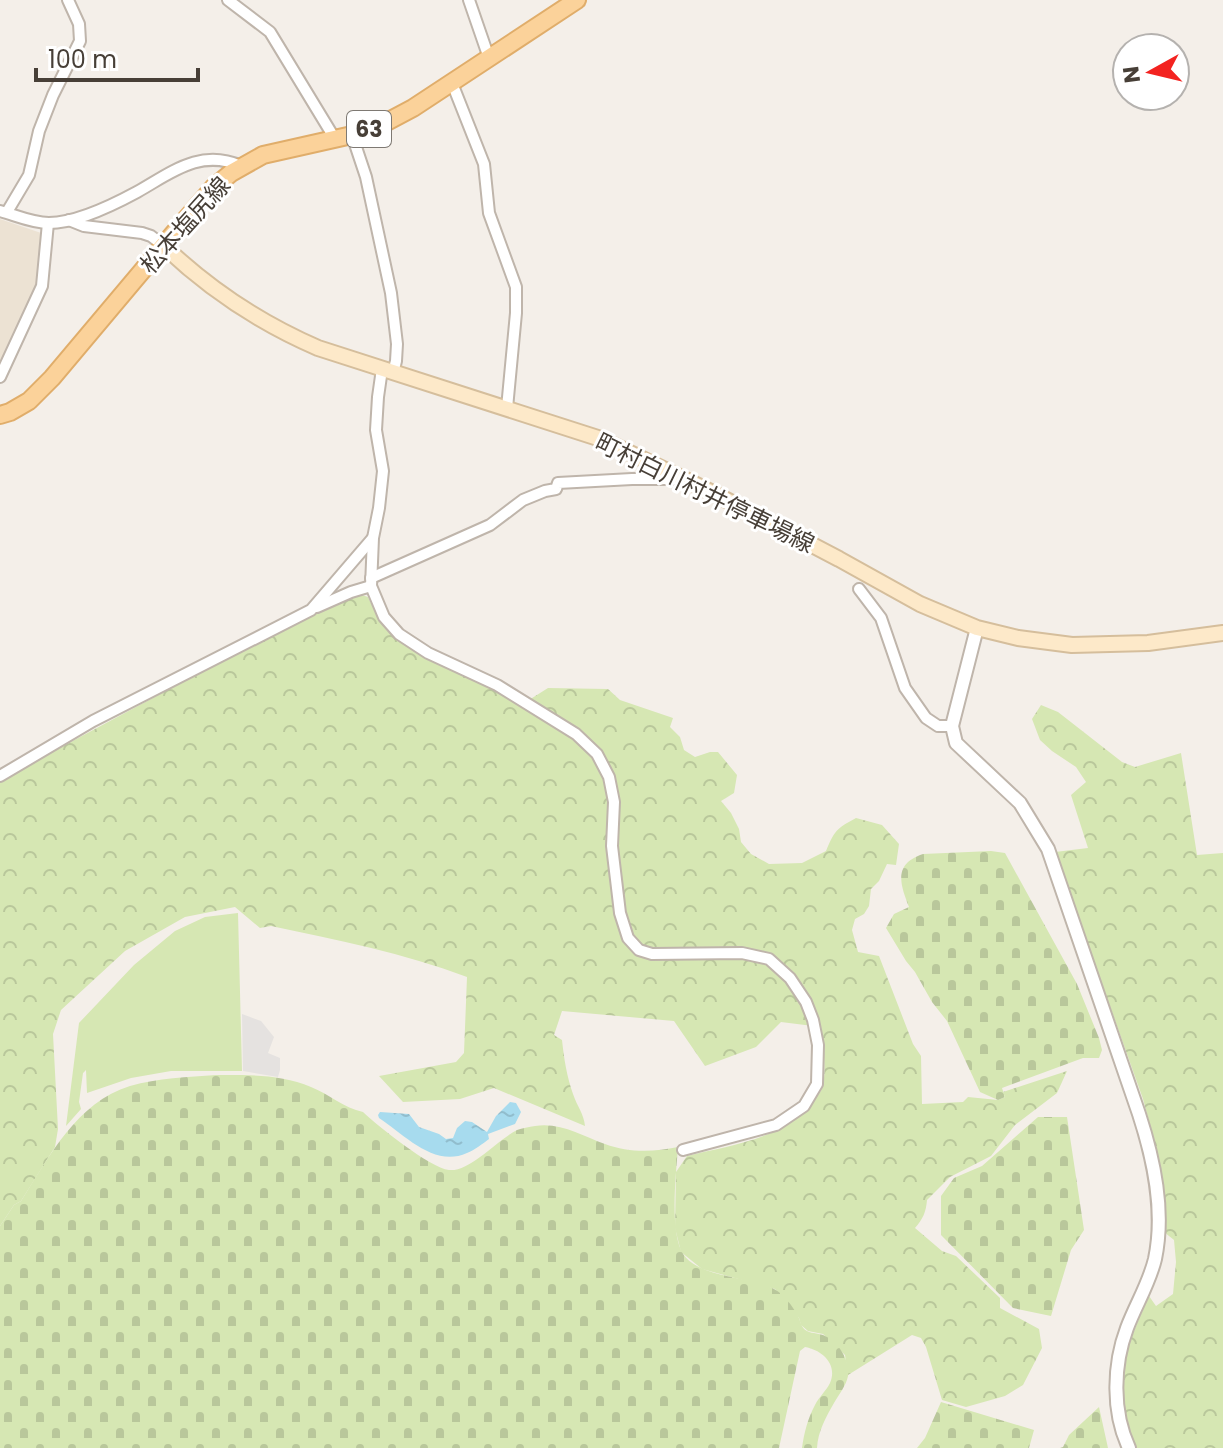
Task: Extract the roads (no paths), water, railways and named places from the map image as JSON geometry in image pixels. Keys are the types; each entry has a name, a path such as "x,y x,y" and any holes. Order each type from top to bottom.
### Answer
{"main road":[{"name":"松本塩尻線","path":"0,415 29,401 52,378 213,188 241,166 263,155 352,135 381,125 413,108 577,0"},
{"name":"町村白川村井停車場線","path":"164,246 237,306 282,333 318,348 601,439 686,479 920,604 977,628 1018,638 1072,645 1141,644 1223,633"}],"street":[{"path":"68,0 79,24 80,41 39,131 29,175 3,212 48,223 69,220 135,193 182,165 227,160 241,166"},
{"path":"228,0 270,32 335,139"},
{"path":"469,0 489,58"},
{"path":"452,83 484,164 489,213 516,287 507,408"},
{"path":"352,135 366,177 391,293 397,344 396,361 388,371 378,397 376,430 383,471 373,538 371,582 384,617 399,634 428,653 497,685 576,734 597,754 609,777 614,802 612,846 620,913 628,938 639,950 652,954 742,953 769,959 790,978 806,1002 813,1020 819,1067 817,1084 804,1106 776,1125 683,1150"},
{"path":"69,220 84,226 142,233 164,246"},
{"path":"0,377 42,286 48,223"},
{"path":"0,776 93,721 311,610 490,525 523,500 556,489 558,483 686,479"},
{"path":"311,610 373,538"},
{"path":"859,589 881,618 905,688 926,718 938,726 952,726"},
{"path":"977,628 952,726 956,743 1020,803 1048,849 1149,1145 1158,1201 1155,1257 1150,1278 1127,1327 1118,1358 1116,1384 1118,1408 1129,1448"}],"water":[{"path":"510,1102 516,1103 521,1112 515,1124 488,1134 489,1139 478,1147 455,1156 443,1156 420,1148 378,1115 380,1112 409,1114 419,1127 446,1139 453,1138 457,1128 465,1121 487,1132 496,1116"}]}
